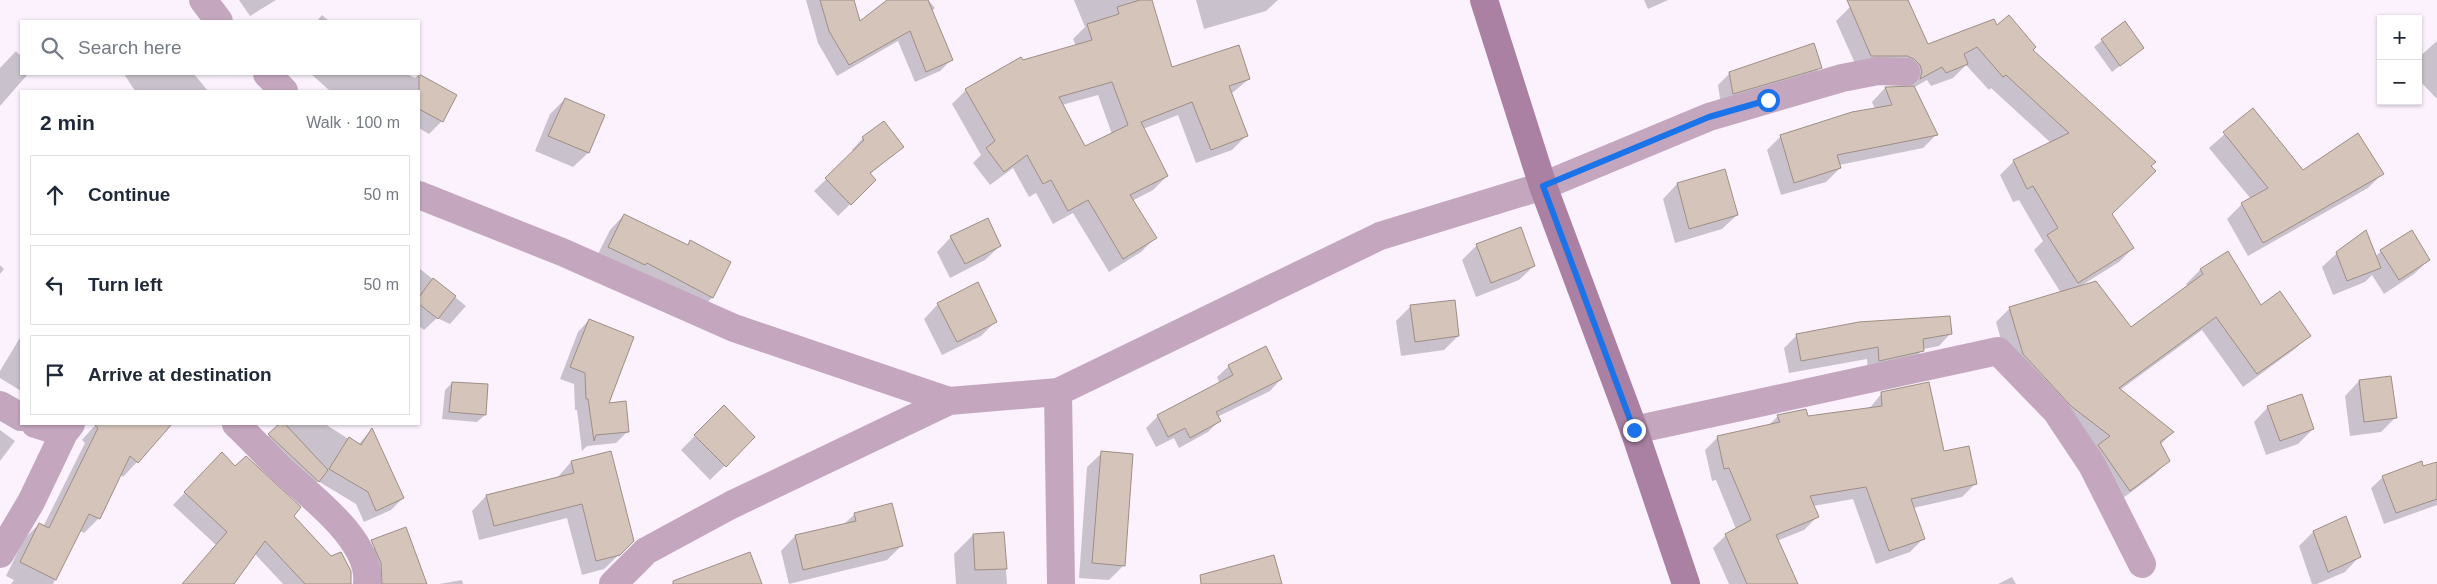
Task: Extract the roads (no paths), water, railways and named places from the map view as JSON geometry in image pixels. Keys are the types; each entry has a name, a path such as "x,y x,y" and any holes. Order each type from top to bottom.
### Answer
{"street":[{"path":"203,0 218,20"},
{"path":"1484,0 1543,186 1634,430 1686,584"},
{"path":"613,584 646,551 731,505 949,401 1058,392 1380,236 1543,186 1709,117 1842,78 1878,71 1906,72"},
{"path":"268,75 283,90"},
{"path":"420,195 562,252 734,328 949,401"},
{"path":"1634,430 1998,351 2056,411 2092,465 2142,564"},
{"path":"1058,392 1061,584"},
{"path":"0,405 20,416"},
{"path":"0,554 31,502 68,428 43,425"},
{"path":"237,425 285,472 326,507 360,551 367,584"}]}
